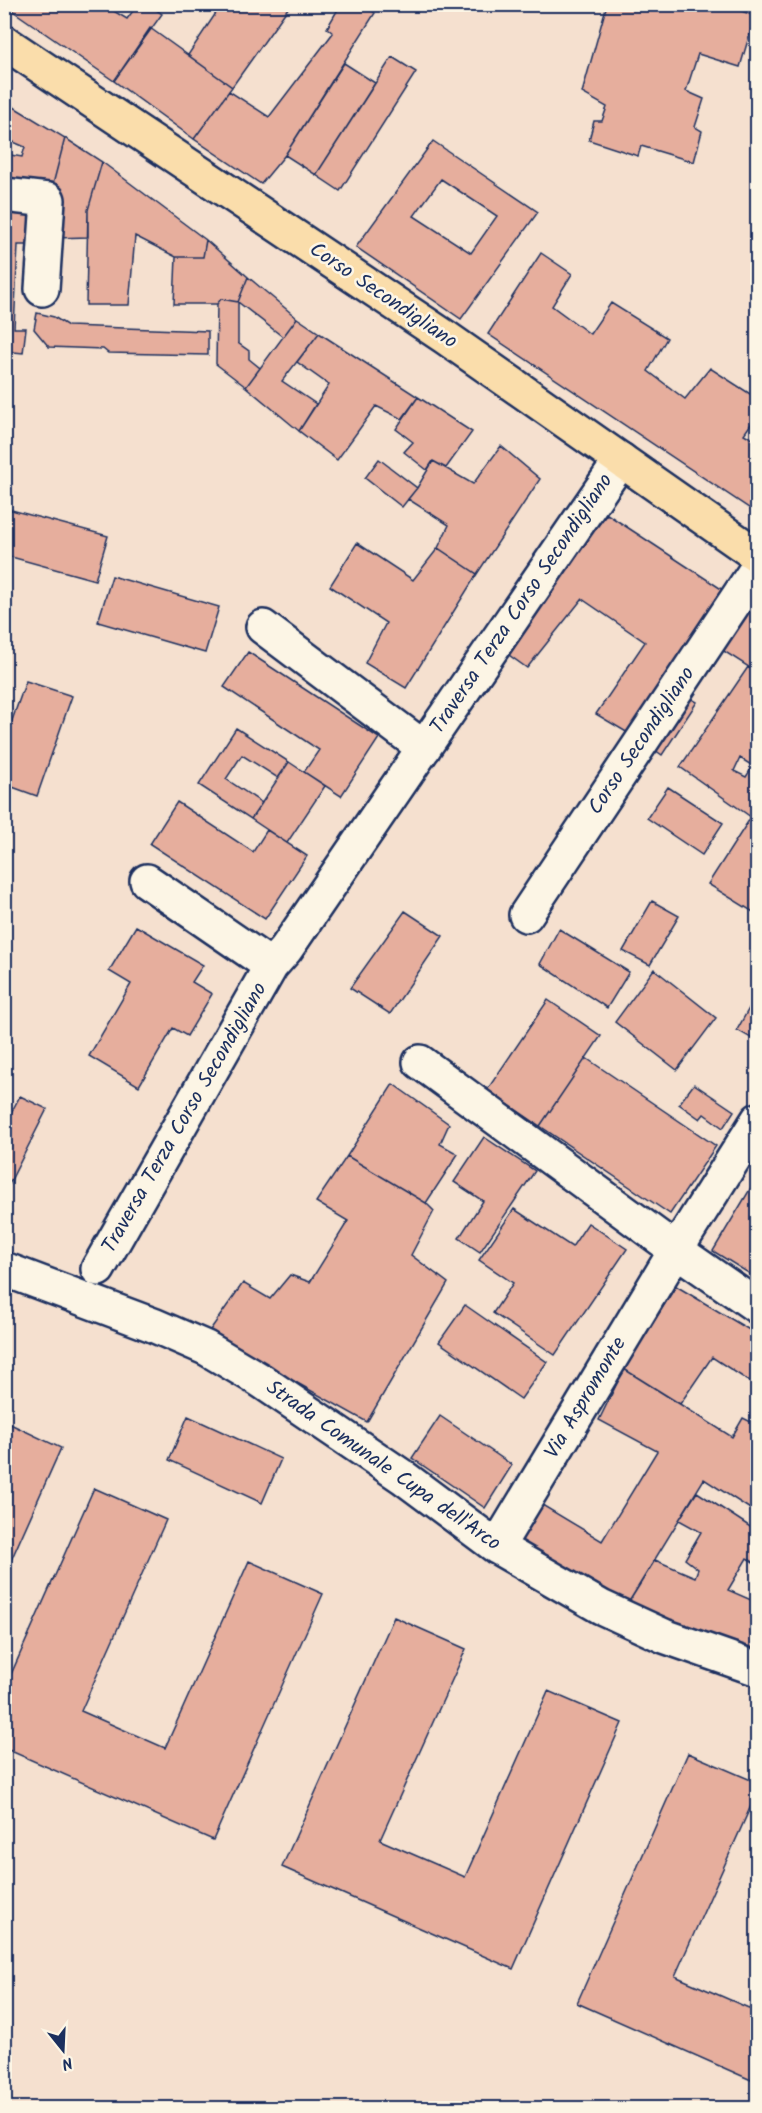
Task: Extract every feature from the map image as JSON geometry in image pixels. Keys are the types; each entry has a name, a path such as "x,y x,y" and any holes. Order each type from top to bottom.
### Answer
{"main road":[{"name":"Corso Secondigliano","path":"4,42 435,331 758,556"}],"street":[{"path":"4,195 48,200 42,289"},
{"name":"Traversa Terza Corso Secondigliano","path":"98,1269 272,966 286,949 621,460"},
{"name":"Corso Secondigliano","path":"526,915 758,567"},
{"name":"Traversa Terza Corso Secondigliano","path":"263,627 424,748"},
{"name":"Traversa Terza Corso Secondigliano","path":"147,881 272,966"},
{"path":"420,1062 676,1250 758,1307"},
{"name":"Via Aspromonte","path":"497,1547 676,1250 758,1120"},
{"name":"Strada Comunale Cupa dell'Arco","path":"4,1269 153,1324 206,1348 260,1380 346,1438 497,1547 601,1606 663,1636 758,1669"}],"building":[{"path":"11,4 102,4 127,19 138,4 148,4 162,14 114,81 10,9"},
{"path":"222,4 291,4 232,87 188,55"},
{"path":"341,4 362,4 375,13 285,155 261,184 194,139 229,91 269,117 333,33 327,28"},
{"path":"607,4 723,4 755,16 740,67 698,54 686,91 704,99 695,127 702,131 694,162 641,146 638,156 589,140 594,121 602,121 607,107 582,93"},
{"path":"150,28 232,87 194,139 114,81"},
{"path":"392,57 416,72 340,191 316,175"},
{"path":"344,63 375,83 316,175 285,155"},
{"path":"4,101 65,138 51,192 4,187 4,154 22,157 25,147 4,138"},
{"path":"65,138 102,162 88,210 88,237 54,238 51,192"},
{"path":"433,141 538,212 461,319 356,247","holes":["441,179 497,216 471,253 414,216"]},
{"path":"102,162 206,240 203,257 176,257 135,236 129,305 86,305 88,210"},
{"path":"4,201 43,204 39,245 18,245 14,328 26,328 23,353 4,351"},
{"path":"206,240 248,277 238,302 221,299 217,304 174,304 176,257 203,257"},
{"path":"541,253 572,274 552,306 590,334 611,303 667,338 648,371 685,399 710,368 758,399 758,414 744,434 758,442 758,514 488,334"},
{"path":"248,277 297,318 283,337 238,302"},
{"path":"221,299 238,302 238,343 249,351 249,359 260,368 246,387 216,364 217,304"},
{"path":"37,313 54,317 68,326 208,331 208,355 108,353 103,349 49,347 34,329"},
{"path":"297,318 319,333 282,381 316,404 299,431 246,387"},
{"path":"319,333 418,397 402,419 376,406 337,460 299,431 329,385 297,362"},
{"path":"418,397 472,432 446,468 433,461 427,470 404,452 413,442 396,429"},
{"path":"501,446 540,479 477,574 438,548 449,525 408,499 433,461 473,484"},
{"path":"379,459 417,488 402,507 365,478"},
{"path":"4,508 108,536 95,580 4,555"},
{"path":"607,514 729,594 628,733 596,714 645,642 582,599 527,668 502,650"},
{"path":"357,543 413,580 438,548 477,574 406,688 365,663 386,623 330,586"},
{"path":"112,576 219,607 205,653 98,622"},
{"path":"746,607 758,614 758,673 719,648"},
{"path":"248,652 379,738 341,796 304,772 319,750 224,687"},
{"path":"748,667 758,673 758,807 751,817 680,767","holes":["740,758 753,766 746,777 734,771"]},
{"path":"26,681 72,696 37,796 4,784 4,743"},
{"path":"680,692 697,702 662,755 648,745"},
{"path":"236,728 289,762 278,778 242,755 226,779 262,803 251,819 199,785"},
{"path":"289,762 325,786 287,843 251,819"},
{"path":"668,787 723,823 702,855 647,818"},
{"path":"177,802 253,852 267,830 307,856 265,919 150,844"},
{"path":"751,817 758,821 758,915 708,884"},
{"path":"652,901 679,916 650,965 623,951"},
{"path":"405,911 443,936 390,1014 350,988"},
{"path":"136,926 203,965 192,982 212,994 187,1036 173,1028 139,1086 89,1056 131,984 109,971"},
{"path":"559,929 629,972 607,1008 540,964"},
{"path":"654,969 716,1018 677,1070 615,1022"},
{"path":"758,992 758,1042 737,1030"},
{"path":"548,1000 601,1036 540,1126 487,1090"},
{"path":"586,1058 716,1146 670,1214 540,1126"},
{"path":"393,1084 449,1124 440,1144 458,1154 426,1203 347,1156"},
{"path":"694,1084 734,1111 723,1128 704,1114 700,1119 679,1104"},
{"path":"20,1096 47,1109 4,1194 4,1126"},
{"path":"484,1137 535,1171 480,1252 459,1238 483,1201 454,1182"},
{"path":"347,1156 426,1203 434,1211 411,1255 448,1283 367,1422 208,1333 243,1283 270,1299 290,1275 310,1282 348,1221 316,1202"},
{"path":"758,1176 758,1279 713,1251"},
{"path":"514,1209 572,1247 588,1223 627,1249 555,1355 493,1313 513,1283 479,1260"},
{"path":"676,1286 758,1335 758,1387 712,1357 680,1404 624,1369"},
{"path":"465,1305 547,1362 521,1399 439,1342"},
{"path":"624,1369 732,1437 743,1418 755,1424 758,1420 758,1514 704,1479 627,1605 518,1542 539,1503 602,1541 657,1451 599,1420"},
{"path":"188,1416 281,1459 262,1503 169,1460"},
{"path":"440,1416 512,1465 485,1508 412,1458"},
{"path":"4,1421 61,1448 4,1576"},
{"path":"94,1488 166,1520 81,1711 165,1748 249,1561 323,1594 213,1840 4,1748 4,1690"},
{"path":"697,1492 758,1532 758,1565 747,1558 728,1590 758,1603 758,1654 627,1605 655,1560 695,1577 698,1569 685,1559 701,1532 679,1520"},
{"path":"394,1617 466,1649 380,1840 465,1877 548,1691 622,1723 513,1969 282,1867"},
{"path":"688,1753 758,1783 758,1790 675,1976 758,2012 758,2083 577,2003"}]}
